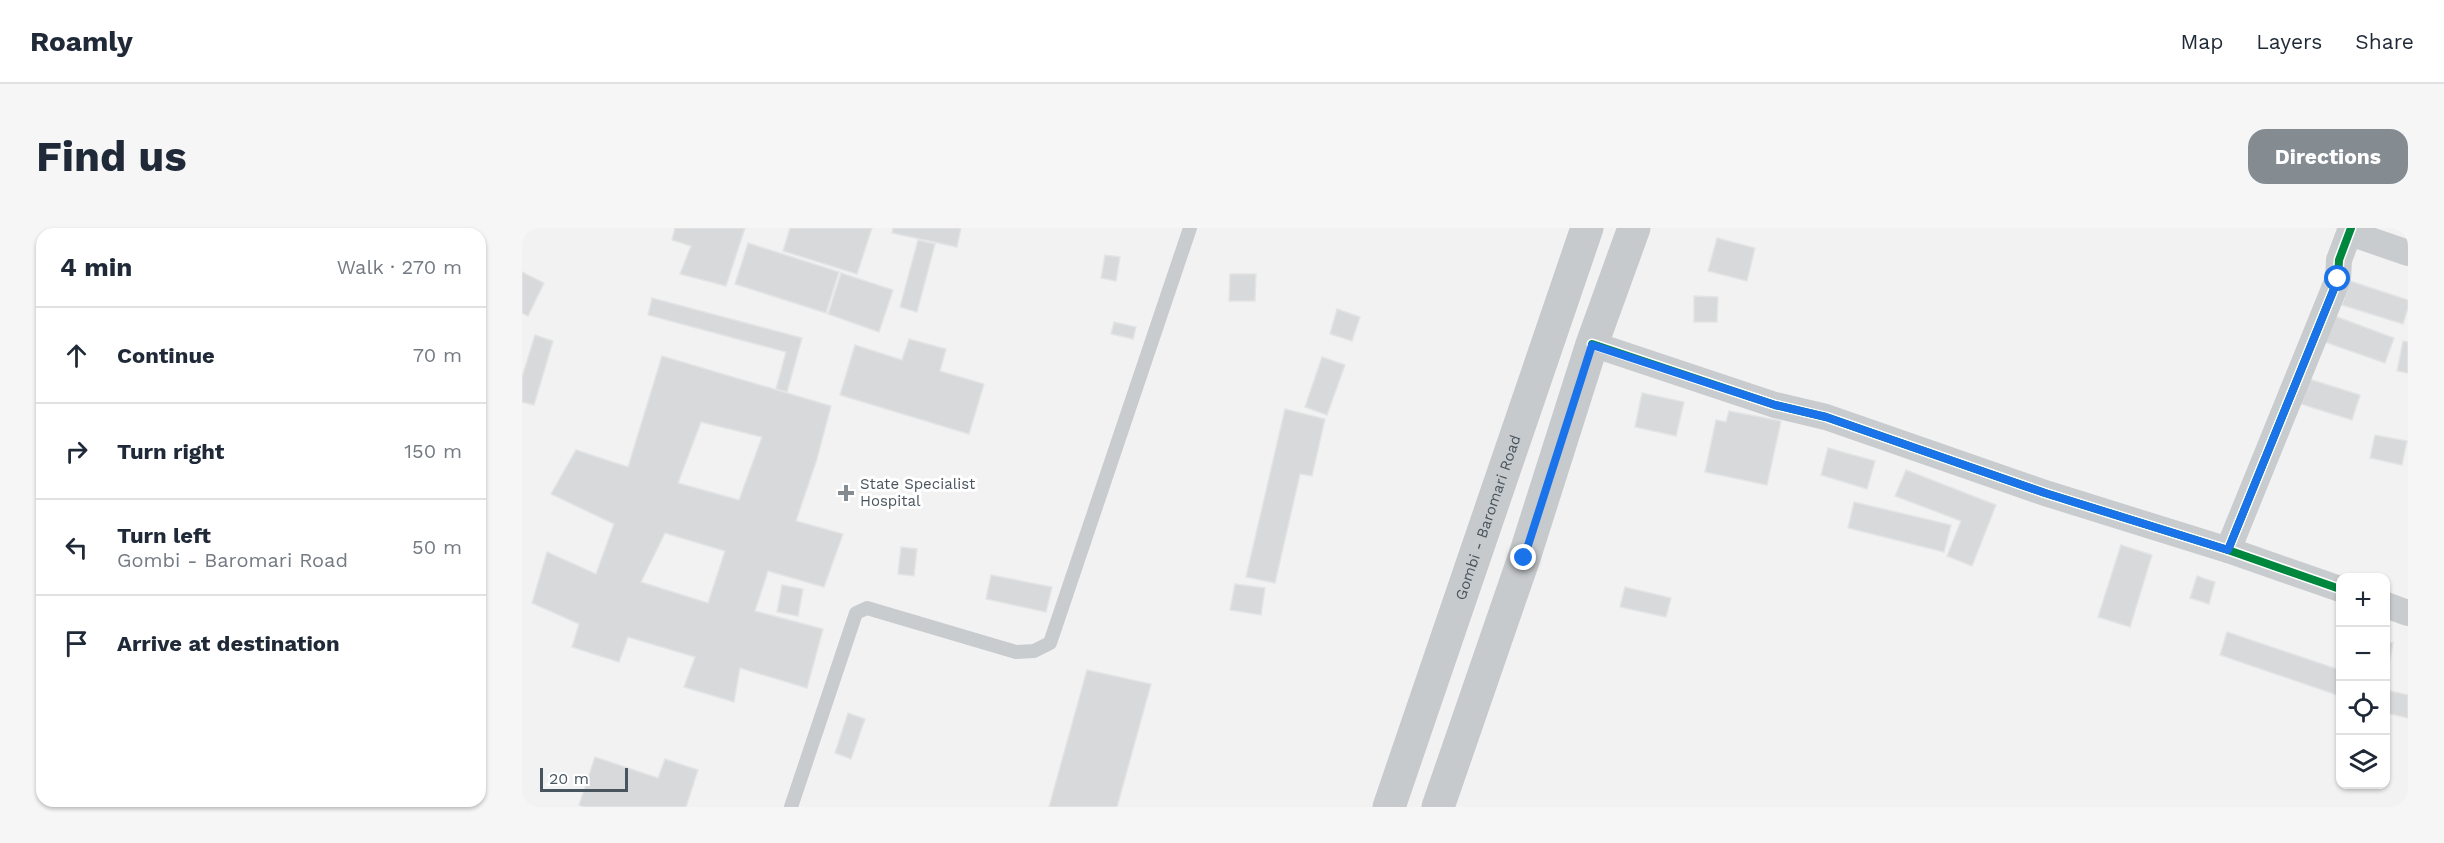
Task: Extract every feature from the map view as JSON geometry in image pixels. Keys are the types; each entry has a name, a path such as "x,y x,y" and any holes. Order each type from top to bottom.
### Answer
{"main road":[{"name":"Gombi - Baromari Road","path":"1389,807 1587,228"},
{"path":"1438,807 1524,558 1592,345 1634,228"}],"street":[{"path":"2228,550 2338,279 2339,260 2350,231 2408,254"},
{"path":"1592,345 1775,405 1826,417 2045,493 2228,550 2336,588"},
{"path":"2390,607 2408,613"}],"lane":[{"path":"791,807 856,613 867,608 1016,652 1034,651 1050,643 1190,228"}],"building":[{"path":"675,228 745,228 726,286 680,274 691,246 672,240"},
{"path":"790,228 872,228 857,274 783,251"},
{"path":"893,228 961,228 957,247 892,233"},
{"path":"1717,238 1755,248 1747,281 1708,271"},
{"path":"918,240 935,244 917,312 900,307"},
{"path":"748,243 839,272 826,313 735,284"},
{"path":"1105,255 1120,257 1116,281 1101,278"},
{"path":"522,272 544,283 528,316 522,313"},
{"path":"841,273 893,290 879,332 828,314"},
{"path":"1230,274 1256,274 1255,301 1229,301"},
{"path":"2350,281 2408,300 2403,324 2342,305"},
{"path":"1694,296 1718,297 1717,322 1694,322"},
{"path":"652,298 802,338 787,392 776,389 786,352 648,315"},
{"path":"1337,309 1360,317 1352,341 1330,334"},
{"path":"2332,315 2394,338 2385,363 2322,341"},
{"path":"1114,322 1136,327 1133,339 1111,334"},
{"path":"535,335 553,341 534,405 522,402 522,377"},
{"path":"909,339 946,349 940,371 984,384 969,434 840,395 855,345 902,360"},
{"path":"2403,341 2408,342 2408,373 2397,371"},
{"path":"662,356 831,406 817,459 796,521 843,534 824,587 768,571 755,611 823,629 807,688 740,668 734,702 684,687 695,657 628,637 619,662 572,647 579,624 532,603 547,552 596,574 614,524 551,494 576,450 628,467","holes":["701,422 762,437 739,500 678,483","665,533 725,551 708,603 641,582"]},
{"path":"1322,357 1345,365 1327,415 1305,407"},
{"path":"2309,379 2360,395 2352,420 2301,404"},
{"path":"1642,393 1684,402 1676,436 1635,427"},
{"path":"1285,409 1325,419 1312,476 1300,474 1275,583 1246,577"},
{"path":"1729,411 1781,421 1767,485 1705,472 1716,420 1726,422"},
{"path":"2375,435 2407,441 2402,465 2370,458"},
{"path":"1828,448 1875,461 1867,489 1821,475"},
{"path":"1906,470 1996,505 1972,566 1947,556 1961,521 1895,496"},
{"path":"1854,502 1951,525 1944,552 1848,528"},
{"path":"2121,545 2152,555 2130,627 2098,617"},
{"path":"901,547 917,549 914,576 898,574"},
{"path":"991,575 1052,587 1046,612 986,599"},
{"path":"2197,576 2215,582 2209,604 2190,598"},
{"path":"1235,584 1265,588 1261,615 1230,610"},
{"path":"782,585 803,589 798,616 777,612"},
{"path":"1625,587 1671,598 1666,617 1620,607"},
{"path":"2227,632 2336,669 2336,695 2220,655"},
{"path":"2390,643 2393,643 2390,659"},
{"path":"1087,670 1151,684 1117,807 1049,807"},
{"path":"2390,691 2408,695 2408,718 2390,714"},
{"path":"848,713 865,719 851,759 835,753"},
{"path":"595,757 658,778 665,759 698,770 686,807 584,807 579,805"}],"cycle path":[{"path":"2228,550 2338,279 2339,260 2351,228"},
{"path":"1592,344 1775,405 1826,417 2045,493 2228,550 2336,588"}],"place":[{"name":"State Specialist Hospital","path":"846,493"}],"route":[{"path":"1524,558 1592,345 1775,405 1826,417 2045,493 2228,550 2338,279"}]}
